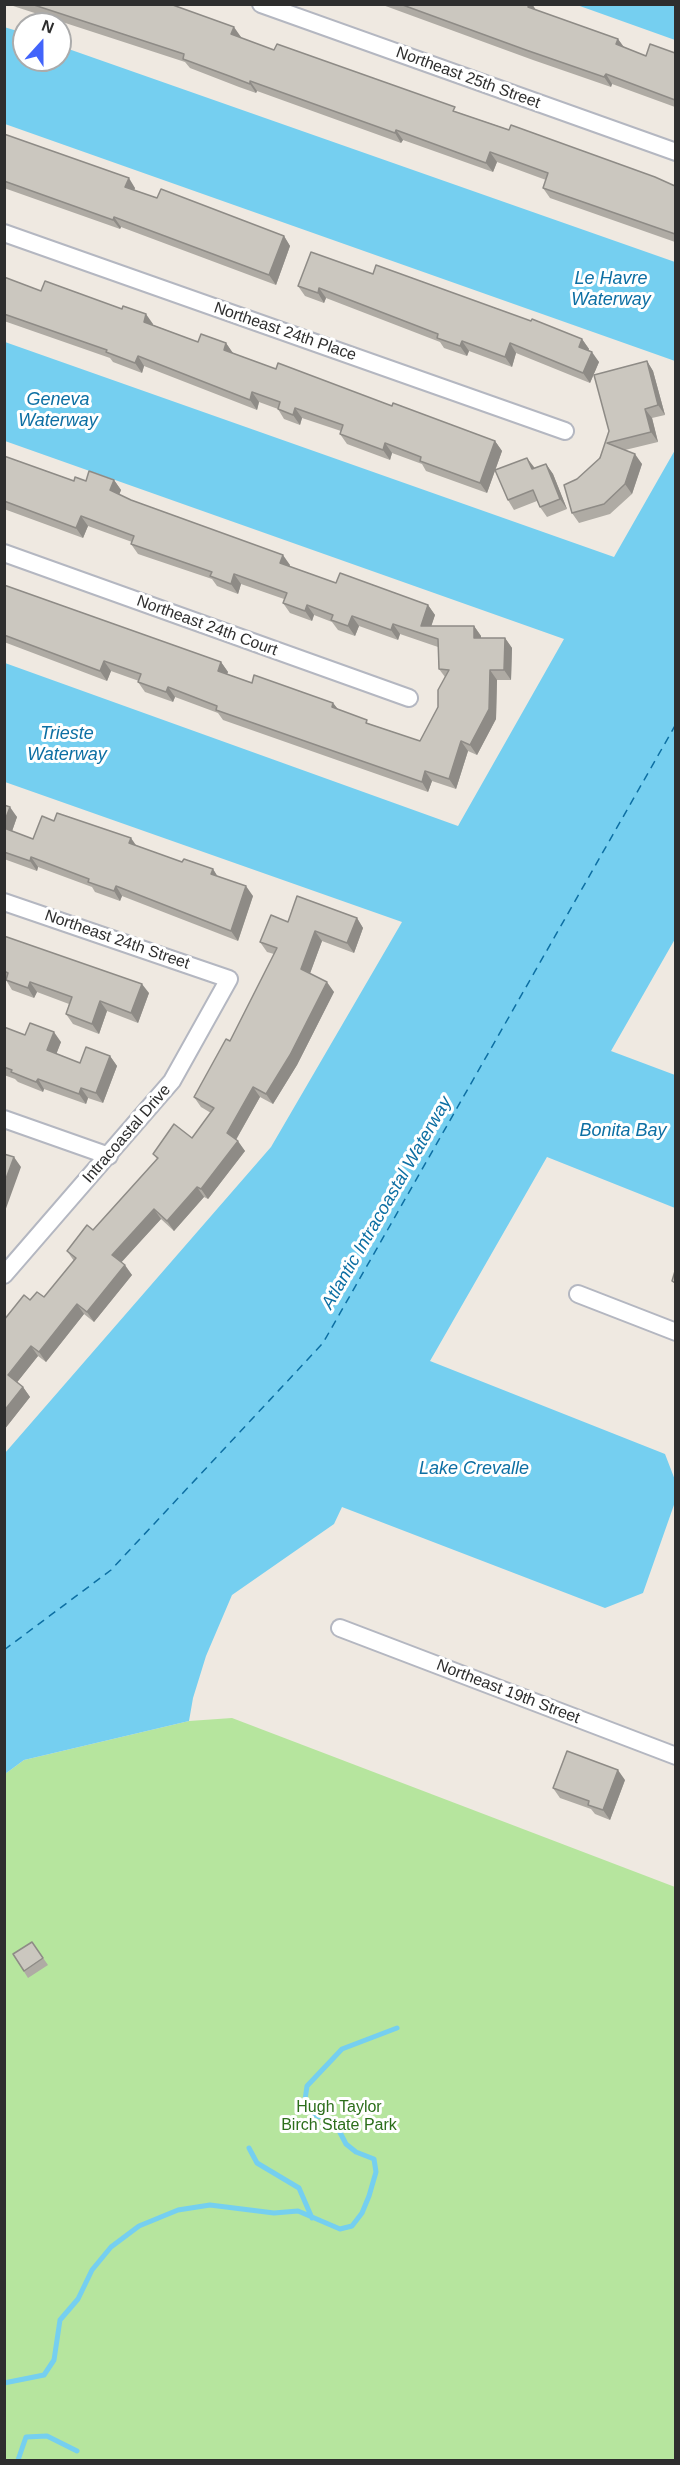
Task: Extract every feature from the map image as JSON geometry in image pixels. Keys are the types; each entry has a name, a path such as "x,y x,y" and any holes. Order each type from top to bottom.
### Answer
{"street":[{"name":"Northeast 25th Street","path":"261,4 675,153"},
{"name":"Northeast 24th Place","path":"4,233 566,431"},
{"name":"Northeast 24th Court","path":"4,554 409,698"},
{"name":"Northeast 24th Street","path":"4,902 229,979"},
{"name":"Intracoastal Drive","path":"4,1275 172,1081 229,979"},
{"path":"4,1119 109,1156"},
{"path":"578,1294 675,1332"},
{"name":"Northeast 19th Street","path":"340,1628 675,1756"}],"green space":[{"name":"Hugh Taylor Birch State Park","path":"232,1718 675,1887 675,2460 5,2460 5,1774 24,1760 189,1721"}],"water":[{"path":"577,5 675,5 675,40"},
{"name":"Le Havre Waterway","path":"4,27 12,29 12,72 72,72 72,50 675,262 675,361 5,124"},
{"path":"5,342 614,557 675,450 675,939 611,1051 675,1075 675,1208 547,1157 430,1361 665,1454 675,1480 675,1502 643,1593 605,1608 342,1507 334,1524 232,1595 206,1656 193,1698 189,1721 24,1760 5,1774 5,1453 271,1147 402,922 5,782 5,663 458,826 564,639 5,441"}],"building":[{"path":"31,4 170,4 234,27 231,34 274,50 277,44 455,107 453,111 509,130 511,125 675,186 675,234 543,188 548,173 490,152 486,163 250,81 250,84 183,59 184,54 72,17 72,12 55,12"},
{"path":"400,4 529,4 528,7 618,39 616,44 646,56 650,44 675,53 675,100 606,74 604,77 526,50"},
{"path":"4,134 129,178 125,187 157,198 161,189 284,236 269,275 114,217 113,220 4,181"},
{"path":"311,252 373,274 376,265 531,321 532,319 582,339 579,347 592,352 583,373 510,343 505,357 462,341 460,346 437,338 438,334 319,288 318,293 298,286"},
{"path":"4,277 41,291 45,281 122,309 123,306 146,314 144,322 198,342 201,334 226,343 224,350 276,369 278,363 392,406 393,403 495,441 480,483 420,461 421,457 385,443 383,450 340,434 343,425 295,408 293,415 278,409 280,402 252,392 250,400 138,356 135,363 106,352 107,350 4,314"},
{"path":"647,361 658,405 645,409 651,432 607,443 635,454 625,484 604,504 572,513 564,485 577,479 600,458 609,431 594,375"},
{"path":"4,456 74,481 75,477 86,481 89,471 114,480 110,490 131,500 283,555 280,563 336,583 340,573 428,605 421,626 474,626 474,638 505,638 504,670 490,670 489,709 470,745 461,741 449,779 425,771 422,782 216,710 217,706 168,687 166,692 138,682 141,674 104,661 100,671 4,635 4,585 221,662 218,671 252,683 254,675 333,703 332,707 367,720 366,723 420,741 438,707 438,690 449,670 439,669 438,639 393,624 391,630 352,616 348,626 331,620 333,615 307,605 305,611 283,603 287,593 234,574 231,584 210,576 212,572 131,544 134,536 81,516 76,528 4,501"},
{"path":"527,458 532,469 546,464 560,499 540,507 533,490 508,500 495,470"},
{"path":"4,805 10,807 4,823"},
{"path":"57,813 131,838 129,843 182,862 184,859 213,869 211,874 246,886 231,931 116,886 114,891 31,857 30,861 4,852 4,828 33,839 42,816 54,821"},
{"path":"297,896 357,918 347,943 315,931 301,969 327,982 290,1055 266,1094 253,1087 227,1133 238,1141 201,1189 197,1187 167,1221 154,1209 112,1255 125,1265 87,1312 77,1304 39,1352 31,1346 8,1375 23,1387 4,1411 4,1320 24,1295 30,1300 37,1292 44,1297 76,1258 67,1251 87,1225 93,1230 158,1158 153,1154 174,1124 192,1138 214,1108 194,1097 226,1039 230,1041 277,948 260,942 271,915 288,922"},
{"path":"4,936 142,984 131,1013 100,1001 92,1024 66,1014 72,997 30,982 28,988 6,980 8,973 4,971"},
{"path":"30,1023 54,1032 47,1050 80,1063 86,1047 110,1056 96,1093 81,1088 79,1094 38,1079 36,1082 4,1067 4,1027 25,1035"},
{"path":"4,1154 14,1157 4,1184"},
{"path":"567,1751 618,1770 603,1810 588,1805 589,1801 553,1788"},
{"path":"32,1942 43,1958 24,1971 13,1954"}],"waterway":[{"path":"4,2383 44,2375 54,2360 60,2320 78,2299 92,2270 111,2247 139,2226 178,2210 210,2205 274,2213 298,2211 340,2229 352,2226 362,2213 369,2196 376,2172 374,2159 356,2152 346,2144 334,2121 317,2116 304,2107 307,2086 342,2049 397,2028"},
{"path":"249,2148 257,2163 299,2188 312,2218"},
{"path":"18,2460 26,2437 47,2436 77,2451"}],"ferry route":[{"path":"4,1650 111,1570 323,1343 676,724"}],"water label":[{"name":"Geneva Waterway","path":"58,410"},
{"name":"Trieste Waterway","path":"67,744"},
{"name":"Bonita Bay","path":"623,1131"},
{"name":"Atlantic Intracoastal Waterway","path":"387,1203"},
{"name":"Lake Crevalle","path":"474,1469"}]}
